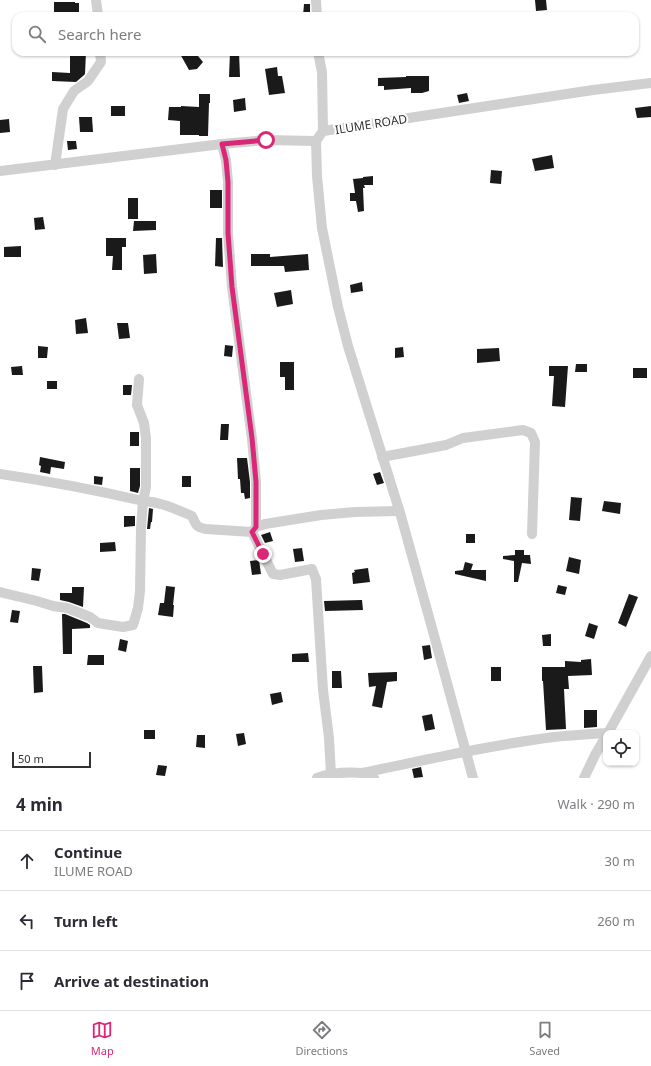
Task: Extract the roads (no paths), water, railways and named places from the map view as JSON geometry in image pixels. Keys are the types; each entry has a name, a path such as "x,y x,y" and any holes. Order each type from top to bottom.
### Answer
{"street":[{"path":"96,0 98,12"},
{"path":"316,0 317,12"},
{"path":"55,165 62,109 74,91 88,81 101,62 100,56"},
{"path":"319,56 322,72 323,131"},
{"name":"ILUME ROAD","path":"316,141 323,131 593,90 651,83"},
{"path":"0,171 222,144 266,140 316,141 317,176 322,228 348,346 399,511 473,778"},
{"path":"222,144 226,160 228,182 228,233 232,287 252,438 256,482 254,530 273,574 280,575 312,569 316,579 323,690 329,738 331,774"},
{"path":"0,592 53,606 67,608 90,617 98,623 123,627 133,625 138,608 140,591 141,528 143,501 146,487 146,438 144,423 138,405 139,379"},
{"path":"382,457 446,445 463,438 523,430 532,433 535,442 532,534"},
{"path":"0,474 91,489 167,505 192,516 196,526 200,528 254,530 265,524 321,515 355,512 399,511"},
{"path":"609,730 651,656"},
{"path":"317,778 331,774 350,772 362,773 466,751 554,737 603,734"},
{"path":"584,778 603,741"},
{"path":"362,773 374,778"}]}
